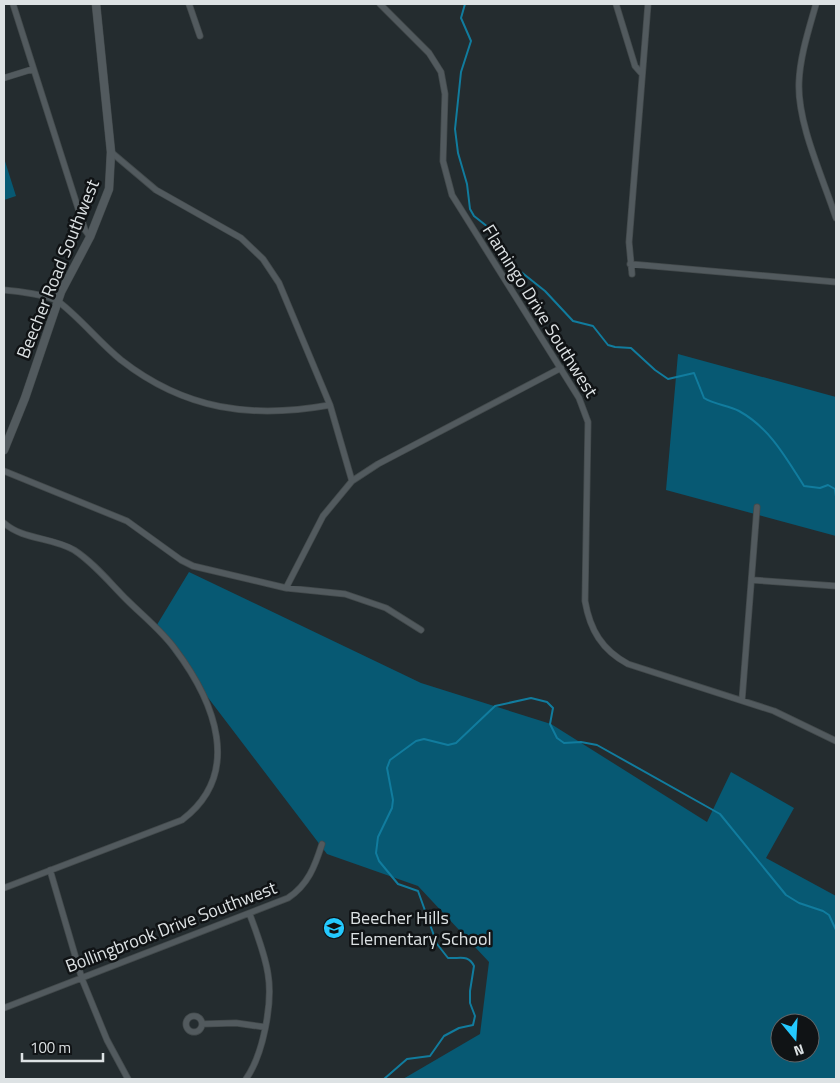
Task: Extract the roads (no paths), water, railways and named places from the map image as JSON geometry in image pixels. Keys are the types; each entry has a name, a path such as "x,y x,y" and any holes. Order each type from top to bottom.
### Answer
{"street":[{"path":"13,4 84,230 90,237"},
{"name":"Beecher Road Southwest","path":"4,450 25,398 58,300 90,237 109,189 111,152 96,4"},
{"path":"190,4 200,36"},
{"name":"Flamingo Drive Southwest","path":"380,4 436,62 444,82 443,161 452,195 579,398 588,422 585,601 588,618 594,633 609,652 628,664 742,700 804,724 836,741"},
{"path":"616,4 635,66 642,74"},
{"path":"632,274 629,242 648,4"},
{"path":"816,4 801,63 799,98 804,124 836,218"},
{"path":"4,78 33,69"},
{"path":"111,152 162,194 241,238 263,260 279,283 330,406 352,481"},
{"path":"630,264 836,282"},
{"path":"4,290 58,300 119,359 153,381 185,397 222,407 262,413 330,406"},
{"path":"286,588 323,516 352,481 378,464 561,368"},
{"path":"4,471 127,521 181,560 193,566 286,588 352,596 386,608 421,630"},
{"path":"742,700 757,507"},
{"path":"4,523 20,533 63,544 84,558 173,647 188,669 206,703 218,747 219,762 214,781 204,799 182,820 4,888"},
{"path":"752,580 836,586"},
{"name":"Bollingbrook Drive Southwest","path":"4,1008 250,914 298,891 314,868 322,844"},
{"path":"50,870 82,979 107,1040 128,1079"},
{"path":"246,1079 258,1056 269,1000 269,976 250,914"},
{"path":"202,1024 236,1023 264,1027"}],"waterway":[{"path":"465,4 461,18 471,41 461,72 455,129 458,153 467,184 470,209 474,216 493,231 501,254 545,291 573,321 593,326 608,345 631,348 668,379 694,373 704,398 739,411 760,426 776,444 804,486 820,488 828,485 835,489 836,497"},
{"path":"836,498 836,509"},
{"path":"384,1079 407,1059 430,1056 444,1036 459,1028 473,1025 475,1016 470,1003 474,966 472,962 466,958 448,958 437,944 418,891 398,884 379,861 376,853 378,837 392,808 393,800 387,768 390,760 416,741 424,739 448,745 456,743 495,706 531,698 547,702 553,708 550,724 557,738 564,743 581,742 597,745 720,814 786,895 799,903 829,915 836,930"}],"place":[{"name":"Beecher Hills Elementary School","path":"334,928"}]}
